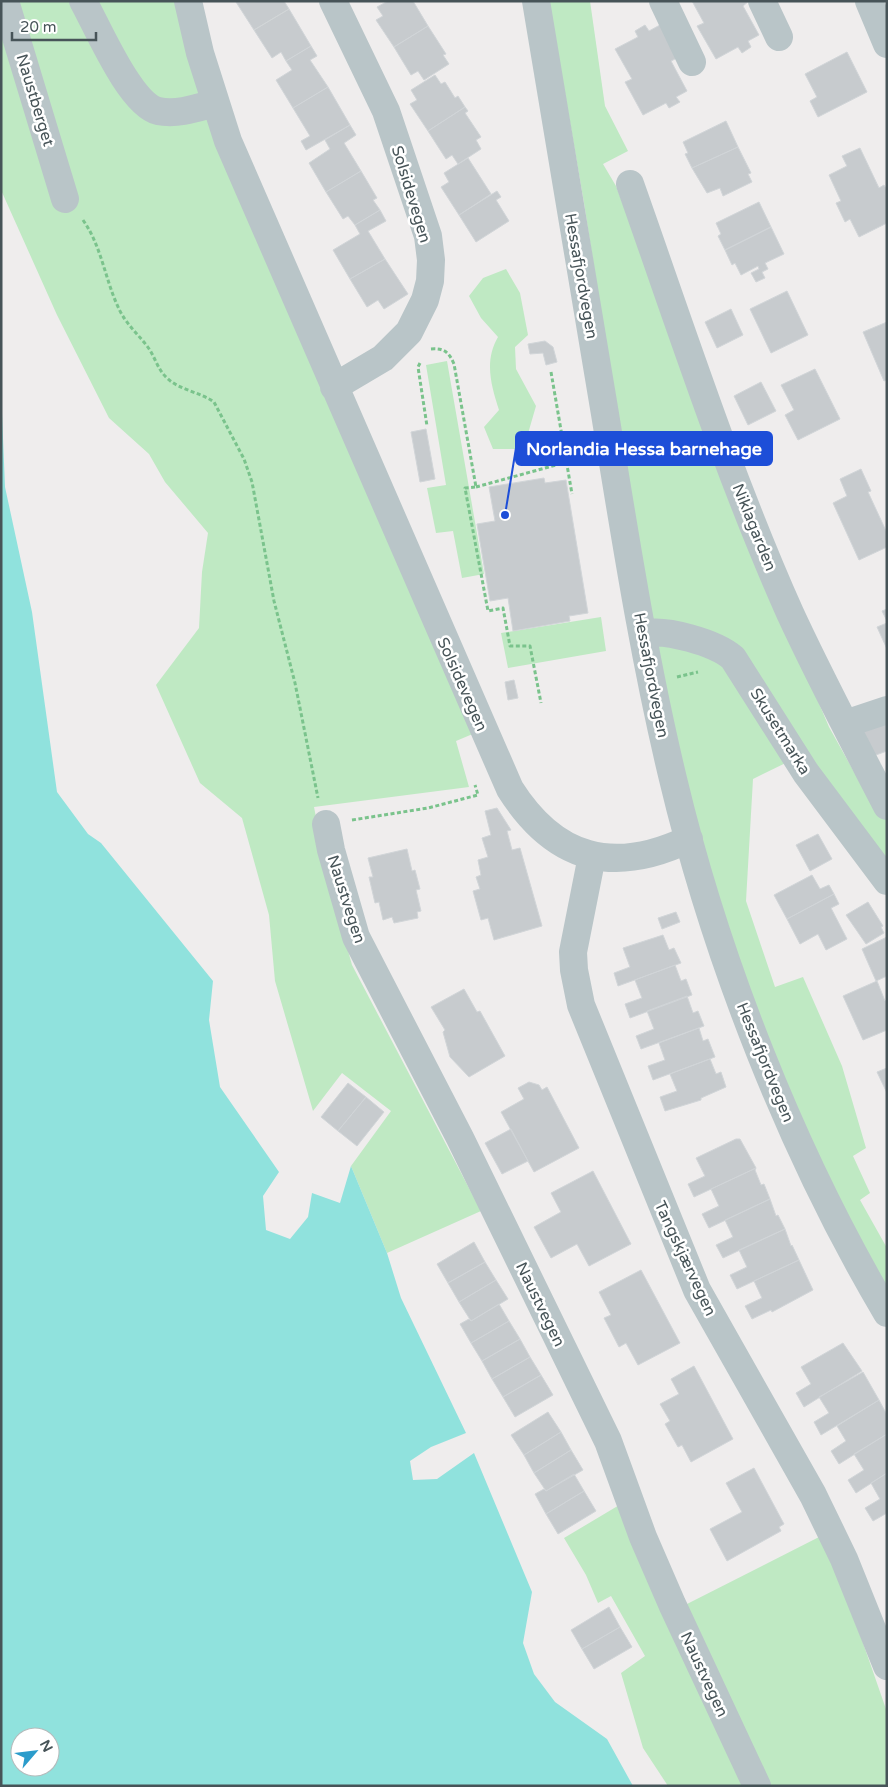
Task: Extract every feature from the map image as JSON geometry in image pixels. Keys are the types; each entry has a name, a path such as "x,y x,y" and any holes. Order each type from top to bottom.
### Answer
{"street":[{"name":"Naustberget","path":"5,1 65,199"},
{"path":"83,1 128,84 146,106 167,112 182,112 215,103"},
{"name":"Solsidevegen","path":"188,1 215,103 242,175 510,789 536,824 558,840 592,856 618,860 638,857 689,839"},
{"name":"Solsidevegen","path":"333,1 386,111 428,236 431,260 430,281 425,300 409,332 383,358 334,387"},
{"name":"Hessafjordvegen","path":"536,1 643,634 673,778 689,839 734,982 765,1063 839,1226 887,1313"},
{"path":"663,1 692,62"},
{"path":"762,1 779,37"},
{"path":"869,1 887,44"},
{"name":"Niklagarden","path":"630,184 717,430 790,613 844,724 887,806"},
{"name":"Skusetmarka","path":"643,634 654,631 702,642 726,652 733,658 806,773 887,881"},
{"path":"844,724 887,710"},
{"name":"Naustvegen","path":"326,824 331,850 356,937 460,1138 608,1441 664,1588 757,1786"},
{"name":"Tangskjærvegen","path":"592,856 574,952 574,970 581,1005 697,1290 812,1495 880,1634 887,1666"}],"path":[{"path":"65,199 73,206 92,233 112,294 129,326 148,346 168,380 204,395 214,402 244,459 252,482 274,601 295,683 319,804 326,824 428,808 478,795 474,777"},
{"path":"427,352 432,348 442,349 450,354 454,364 476,487"},
{"path":"423,355 418,367 427,426"},
{"path":"551,372 572,494"},
{"path":"540,703 530,646 510,646 504,608 488,611 465,488 476,487 567,462"}],"green space":[{"path":"1,1 178,1 475,733 456,741 469,787 314,807 328,879 352,965 481,1211 387,1253 351,1166 391,1111 342,1073 313,1111 275,981 269,915 242,818 200,783 156,685 199,628 202,572 208,533 165,482 149,454 109,418 57,315 1,190"},
{"path":"549,1 590,1 605,106 628,151 603,164 616,186 764,574 829,727 867,795 887,791 887,862 806,753 753,779 746,901 775,987 803,977 842,1066 866,1148 853,1156 870,1193 860,1200 887,1248 887,1292 840,1213 764,1043 698,838 647,607 584,203"},
{"path":"506,269 520,293 528,335 515,347 516,369 536,406 527,437 515,449 493,449 484,427 499,410 490,373 491,355 498,337 481,318 469,296 483,278"},
{"path":"447,361 484,574 462,578 453,531 436,533 427,488 446,485 426,365"},
{"path":"601,617 606,651 508,668 501,633"},
{"path":"621,1504 687,1604 821,1536 862,1640 887,1712 887,1786 668,1786 643,1748 621,1673 645,1656 611,1596 598,1603 586,1575 564,1538"}],"water":[{"path":"1,389 5,487 32,612 57,792 88,834 101,843 213,981 209,1020 220,1087 279,1172 263,1196 266,1230 290,1239 308,1217 312,1193 340,1203 351,1166 387,1253 401,1298 466,1433 431,1447 410,1461 413,1480 437,1479 474,1453 532,1592 523,1643 534,1674 555,1702 607,1739 633,1786 1,1786"}],"building":[{"path":"284,1 289,9 254,30 236,2"},
{"path":"388,1 413,1 428,26 394,47 376,20 383,16 377,7"},
{"path":"692,1 749,1 743,6 759,35 748,41 751,47 742,53 738,47 716,59 697,26 704,23"},
{"path":"289,9 311,46 286,61 281,52 272,58 254,30"},
{"path":"645,25 649,31 660,25 677,58 671,61 687,91 676,97 680,102 669,108 666,103 643,115 625,82 632,79 615,49 638,37 635,31"},
{"path":"428,26 446,54 443,55 449,64 424,80 418,71 411,75 394,47"},
{"path":"311,46 317,56 310,60 328,87 293,108 276,80 292,70 286,61"},
{"path":"847,52 867,92 818,117 810,101 817,97 805,74"},
{"path":"435,75 441,84 445,82 455,98 458,96 465,107 428,131 410,104 417,100 411,90"},
{"path":"328,87 350,125 306,150 301,141 310,136 293,108"},
{"path":"465,107 468,111 465,113 481,137 476,140 481,149 458,164 452,155 446,159 428,131"},
{"path":"726,121 738,147 692,168 685,154 688,153 683,142"},
{"path":"350,125 356,135 344,143 361,171 326,192 309,163 330,149 325,140"},
{"path":"738,147 751,173 748,174 752,182 723,196 720,188 707,193 692,168"},
{"path":"860,148 879,188 884,185 887,190 887,223 859,237 850,219 845,222 836,203 841,201 829,175 847,166 842,156"},
{"path":"468,158 491,194 459,215 441,187 449,182 444,173"},
{"path":"361,171 377,198 373,200 380,210 355,225 348,216 343,219 326,192"},
{"path":"497,191 501,197 496,200 509,221 476,242 459,215"},
{"path":"759,202 771,227 725,250 718,236 721,234 716,223"},
{"path":"380,210 386,221 368,231 385,259 350,279 333,250 360,234 355,225"},
{"path":"771,227 784,254 765,263 768,269 762,272 765,278 756,282 751,273 759,269 758,266 741,275 735,263 732,265 725,250"},
{"path":"385,259 408,294 384,309 378,300 367,307 350,279"},
{"path":"787,291 808,335 771,353 750,309"},
{"path":"731,309 743,335 717,348 705,322"},
{"path":"887,322 887,380 884,381 863,332"},
{"path":"545,341 553,347 557,362 546,365 543,353 530,354 528,344"},
{"path":"815,369 840,419 798,440 785,415 794,410 781,385"},
{"path":"761,382 776,411 748,425 734,396"},
{"path":"426,429 435,479 420,482 411,432"},
{"path":"861,469 871,491 868,492 887,533 887,547 859,560 833,503 847,496 840,479"},
{"path":"544,478 545,483 566,480 588,613 569,616 570,621 513,631 508,598 490,601 477,524 495,521 489,487"},
{"path":"887,609 887,621 882,611"},
{"path":"887,623 887,649 877,627"},
{"path":"514,680 518,698 508,700 505,682"},
{"path":"884,718 887,725 887,751 873,756 862,727"},
{"path":"497,808 511,830 507,831 512,850 520,848 542,926 494,940 488,918 481,920 473,891 480,889 476,877 481,875 478,860 488,857 482,838 491,835 485,811"},
{"path":"818,834 832,859 810,871 796,845"},
{"path":"407,849 412,871 415,870 420,889 416,890 421,911 417,912 418,918 394,923 392,917 383,920 379,902 375,903 369,877 373,877 368,858"},
{"path":"812,875 820,889 829,885 834,894 787,919 774,895"},
{"path":"834,894 839,904 831,908 847,939 826,950 818,934 800,944 787,919"},
{"path":"868,902 883,926 881,927 884,933 866,944 846,915"},
{"path":"676,912 680,922 662,929 658,918"},
{"path":"663,935 669,950 674,948 681,963 618,986 614,973 630,967 623,948"},
{"path":"887,937 887,976 876,981 862,949"},
{"path":"675,965 681,981 686,979 692,995 630,1018 625,1004 642,998 635,980"},
{"path":"877,981 885,1001 887,1000 887,1030 863,1040 843,996"},
{"path":"464,989 477,1012 480,1011 505,1056 469,1077 450,1057 443,1032 445,1030 431,1007"},
{"path":"687,996 693,1013 698,1011 704,1026 641,1049 636,1036 654,1029 647,1011"},
{"path":"699,1028 703,1041 708,1039 715,1057 653,1080 648,1066 665,1060 659,1043"},
{"path":"710,1059 716,1074 721,1072 726,1087 701,1098 701,1100 665,1111 660,1097 677,1091 670,1074"},
{"path":"887,1068 887,1093 877,1072"},
{"path":"529,1082 539,1085 542,1090 547,1087 579,1148 534,1172 501,1112 524,1099 518,1088"},
{"path":"348,1083 366,1097 338,1131 321,1117"},
{"path":"366,1097 384,1112 357,1146 338,1131"},
{"path":"511,1129 528,1161 502,1174 485,1143"},
{"path":"736,1139 740,1139 756,1168 694,1197 688,1184 705,1176 696,1158"},
{"path":"756,1168 755,1170 761,1185 764,1184 770,1199 709,1228 702,1214 719,1206 711,1189"},
{"path":"593,1171 631,1244 589,1266 577,1244 551,1258 534,1227 561,1212 551,1193"},
{"path":"770,1199 776,1216 778,1215 785,1229 723,1258 716,1245 733,1237 725,1220"},
{"path":"785,1229 791,1246 799,1260 737,1289 730,1275 747,1267 739,1250"},
{"path":"474,1242 485,1262 448,1283 437,1264"},
{"path":"799,1260 813,1290 772,1312 771,1310 752,1319 745,1306 762,1298 754,1281"},
{"path":"485,1262 496,1280 459,1302 448,1283"},
{"path":"641,1270 680,1343 638,1365 626,1343 619,1347 604,1318 611,1315 599,1292"},
{"path":"496,1280 508,1299 471,1321 459,1302"},
{"path":"499,1304 509,1321 471,1343 460,1324 469,1319 471,1321"},
{"path":"509,1321 520,1339 482,1361 471,1343"},
{"path":"520,1339 530,1357 492,1379 482,1361"},
{"path":"843,1343 862,1371 804,1407 796,1393 811,1384 801,1367"},
{"path":"530,1357 541,1375 503,1397 492,1379"},
{"path":"694,1366 733,1439 691,1462 682,1445 678,1447 665,1424 670,1421 660,1404 679,1394 671,1379"},
{"path":"863,1372 879,1400 821,1435 814,1422 829,1413 819,1397"},
{"path":"541,1375 553,1395 515,1417 503,1397"},
{"path":"879,1400 887,1415 887,1434 839,1464 831,1451 846,1441 837,1426"},
{"path":"548,1412 561,1432 524,1455 511,1435"},
{"path":"561,1432 571,1450 534,1473 524,1455"},
{"path":"887,1434 887,1473 856,1493 848,1480 864,1470 854,1454"},
{"path":"571,1450 583,1470 546,1491 534,1473"},
{"path":"754,1468 784,1524 779,1527 781,1531 727,1561 710,1529 742,1512 726,1483"},
{"path":"887,1473 887,1513 873,1521 865,1508 880,1499 871,1483"},
{"path":"574,1474 584,1491 546,1514 535,1494 544,1489 546,1491"},
{"path":"584,1491 596,1511 558,1534 546,1514"},
{"path":"609,1607 620,1627 582,1649 571,1630"},
{"path":"620,1627 632,1647 594,1669 582,1649"}],"place":[{"name":"Norlandia Hessa barnehage","path":"505,515"}]}
